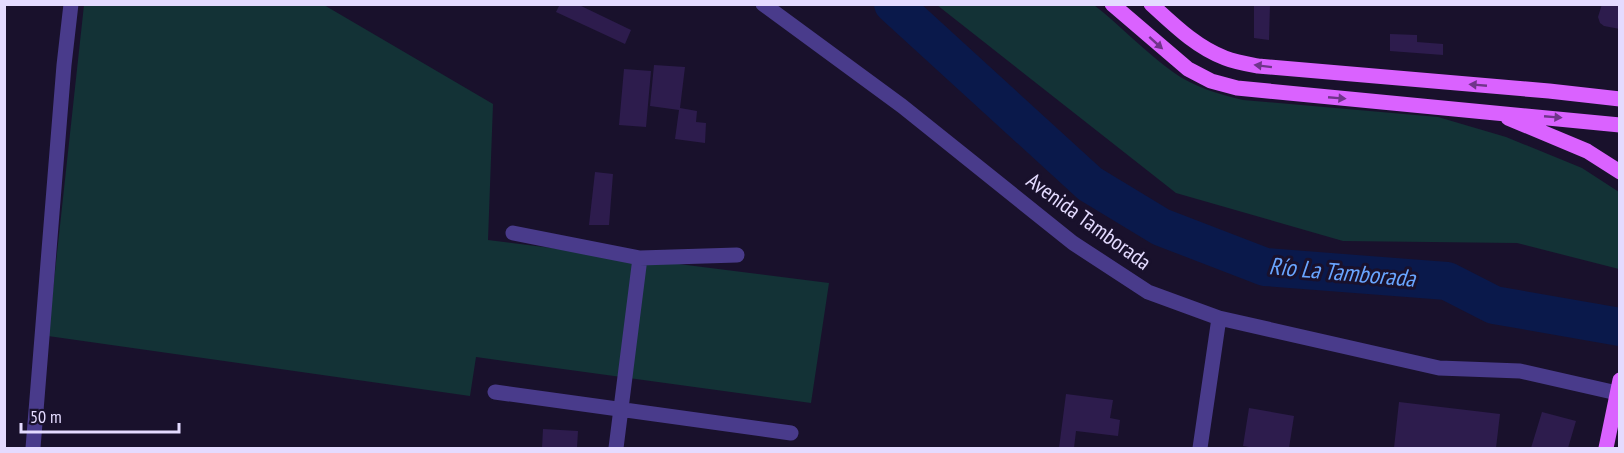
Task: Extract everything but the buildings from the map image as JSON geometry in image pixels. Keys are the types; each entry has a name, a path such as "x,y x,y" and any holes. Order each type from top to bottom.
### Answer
{"main road":[{"path":"1112,4 1188,69 1210,81 1237,88 1620,125"},
{"path":"1151,4 1205,49 1226,59 1258,66 1620,99"},
{"path":"1492,112 1578,147 1620,172"},
{"path":"1606,448 1618,386"}],"street":[{"path":"33,448 71,4"},
{"name":"Avenida Tamborada","path":"763,4 902,106 1073,243 1148,292 1219,318 1439,368 1520,371 1618,386"},
{"path":"513,233 640,258 737,255"},
{"path":"616,448 640,258"},
{"path":"1200,448 1219,318"},
{"path":"495,392 791,433"}],"green space":[{"path":"84,5 324,5 493,104 488,240 829,283 811,403 476,357 470,396 48,336"},
{"path":"937,5 1094,5 1173,72 1189,82 1216,92 1243,100 1438,117 1506,137 1582,168 1619,192 1619,269 1517,243 1343,241 1176,193"}],"waterway":[{"name":"Río La Tamborada","path":"893,4 1090,184 1161,227 1265,267 1447,281 1494,305 1620,327"}]}
